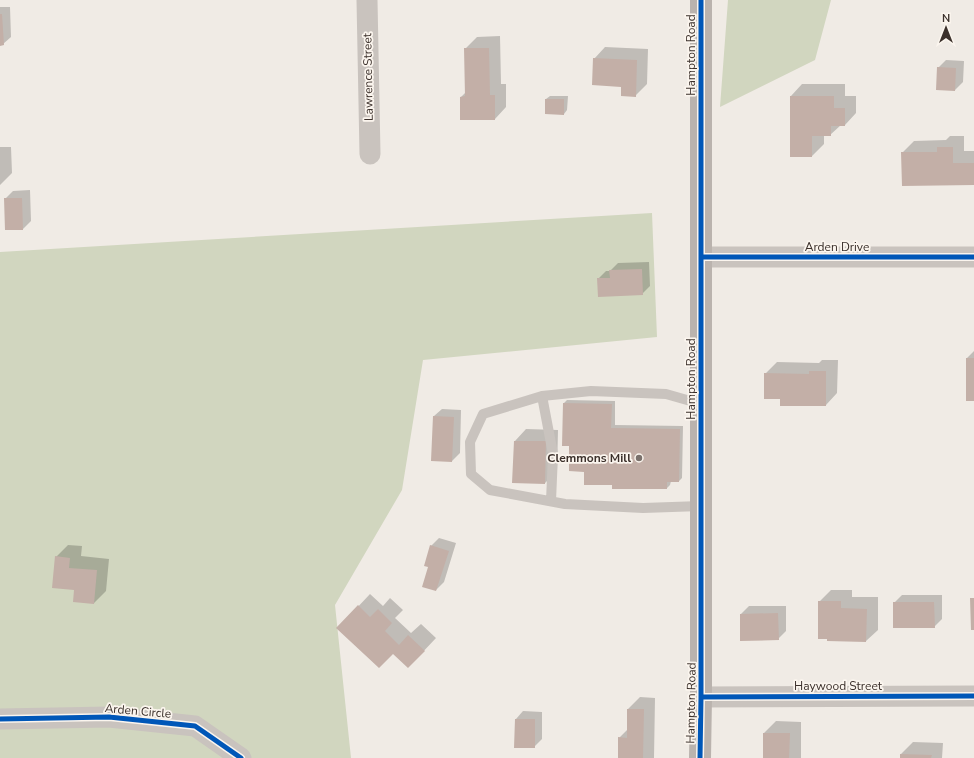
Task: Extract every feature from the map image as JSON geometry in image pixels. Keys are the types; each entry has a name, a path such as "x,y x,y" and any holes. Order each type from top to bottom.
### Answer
{"main road":[{"name":"Hampton Road","path":"700,758 701,0"}],"street":[{"name":"Lawrence Street","path":"366,0 370,154"},
{"name":"Arden Drive","path":"701,257 974,257"},
{"name":"Haywood Street","path":"701,697 974,696"},
{"name":"Arden Circle","path":"0,719 109,717 195,726 241,758"}],"lane":[{"path":"701,404 666,394 591,391 542,396 483,414 470,442 471,474 490,490 565,504 643,508 701,506"},
{"path":"542,396 553,454 550,501"}],"green space":[{"path":"728,0 831,0 815,60 720,107"},
{"path":"652,213 657,337 423,360 402,490 335,605 351,758 0,758 0,252"}],"building":[{"path":"0,14 2,14 4,45 0,46"},
{"path":"464,48 489,48 490,95 495,95 495,120 460,120 460,97 465,96"},
{"path":"593,58 637,60 636,97 621,96 621,87 592,85"},
{"path":"937,67 956,68 955,91 936,90"},
{"path":"790,96 834,96 834,108 845,108 845,126 831,126 831,136 812,136 812,157 790,157"},
{"path":"545,99 564,99 564,115 545,114"},
{"path":"937,147 953,147 953,163 974,163 974,185 902,186 901,152 937,152"},
{"path":"4,198 22,198 23,230 5,230"},
{"path":"642,269 643,295 598,297 597,278 610,278 609,270"},
{"path":"966,358 974,358 974,401 966,401"},
{"path":"809,371 826,371 826,406 780,406 780,399 764,399 764,373 809,374"},
{"path":"563,403 612,404 611,428 680,429 679,482 667,482 667,489 612,489 612,485 584,485 584,472 569,471 569,446 562,446"},
{"path":"433,416 454,417 452,462 431,461"},
{"path":"514,441 546,441 545,484 512,483"},
{"path":"430,545 449,551 436,591 422,587 428,567 424,566"},
{"path":"55,556 70,558 69,568 97,570 94,604 73,602 74,590 52,588"},
{"path":"970,598 974,598 974,630 971,630"},
{"path":"818,601 841,601 841,608 867,609 866,642 827,641 827,639 818,639"},
{"path":"893,602 934,602 935,628 893,628"},
{"path":"358,605 370,617 378,609 392,623 385,631 399,645 408,635 425,651 408,668 393,654 379,668 336,628"},
{"path":"778,613 779,640 740,641 740,614"},
{"path":"627,709 644,709 643,758 618,758 618,737 627,738"},
{"path":"515,719 535,719 535,748 514,748"},
{"path":"763,733 790,733 789,758 763,758"},
{"path":"900,754 932,755 931,758 900,758"}],"cycle path":[{"path":"700,758 701,0"},
{"path":"701,257 974,257"},
{"path":"701,697 974,696"},
{"path":"0,719 109,717 195,726 241,758"}],"place":[{"name":"Clemmons Mill","path":"639,458"}]}
